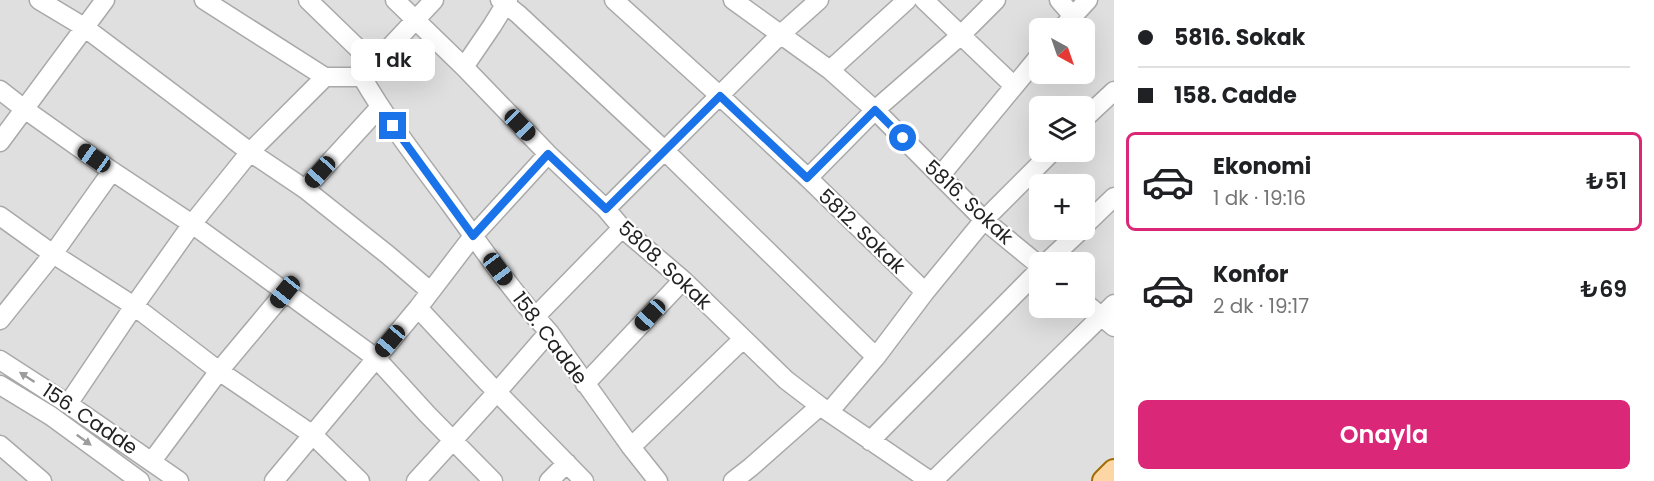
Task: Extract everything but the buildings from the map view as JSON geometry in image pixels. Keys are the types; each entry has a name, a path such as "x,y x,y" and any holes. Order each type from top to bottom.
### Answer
{"main road":[{"path":"1104,481 1114,471"}],"street":[{"path":"39,0 84,27 250,152 305,189 430,291"},
{"path":"0,142 105,0"},
{"path":"204,0 325,77"},
{"name":"158. Cadde","path":"308,0 368,71 380,107 473,236 549,332 658,481"},
{"name":"5808. Sokak","path":"395,0 606,209 622,228 683,280 786,380 927,480"},
{"path":"68,404 192,224 250,152 325,77 368,71 435,0"},
{"name":"5812. Sokak","path":"614,0 720,96 925,292"},
{"name":"5816. Sokak","path":"733,0 830,70 875,110 984,220 1029,259"},
{"path":"830,70 907,0"},
{"path":"924,0 1013,85"},
{"path":"807,178 875,110 960,36 996,0"},
{"path":"1059,0 1066,18"},
{"path":"1071,18 1088,0"},
{"path":"464,67 505,1 664,150 876,357"},
{"path":"606,209 816,1"},
{"path":"940,176 1029,67"},
{"path":"0,90 111,171 192,224 376,358 452,441 493,481"},
{"path":"1095,109 1114,91"},
{"path":"305,189 380,107"},
{"path":"274,481 418,308 473,236 548,154"},
{"path":"733,481 824,409 876,357 984,220 1042,162"},
{"path":"0,320 53,254 111,171"},
{"path":"1095,215 1114,197"},
{"path":"0,216 53,254 134,306 219,371 313,435 360,481"},
{"path":"535,317 622,228"},
{"path":"1058,252 1070,240"},
{"path":"870,441 1029,279"},
{"path":"585,384 683,280"},
{"path":"152,461 219,371 285,292"},
{"path":"418,308 585,481"},
{"path":"927,480 1110,316 1095,308"},
{"path":"416,481 549,332"},
{"path":"631,447 743,339"},
{"name":"156. Cadde","path":"0,360 179,481"},
{"name":"156. Cadde","path":"4,394 51,416 140,481"},
{"path":"0,445 42,481"},
{"path":"549,481 567,463"}],"shaded area":[{"path":"0,0 1114,0 1114,481 0,481"}],"route":[{"path":"393,126 473,236 548,154 606,209 720,96 807,178 875,110 903,138"}]}
